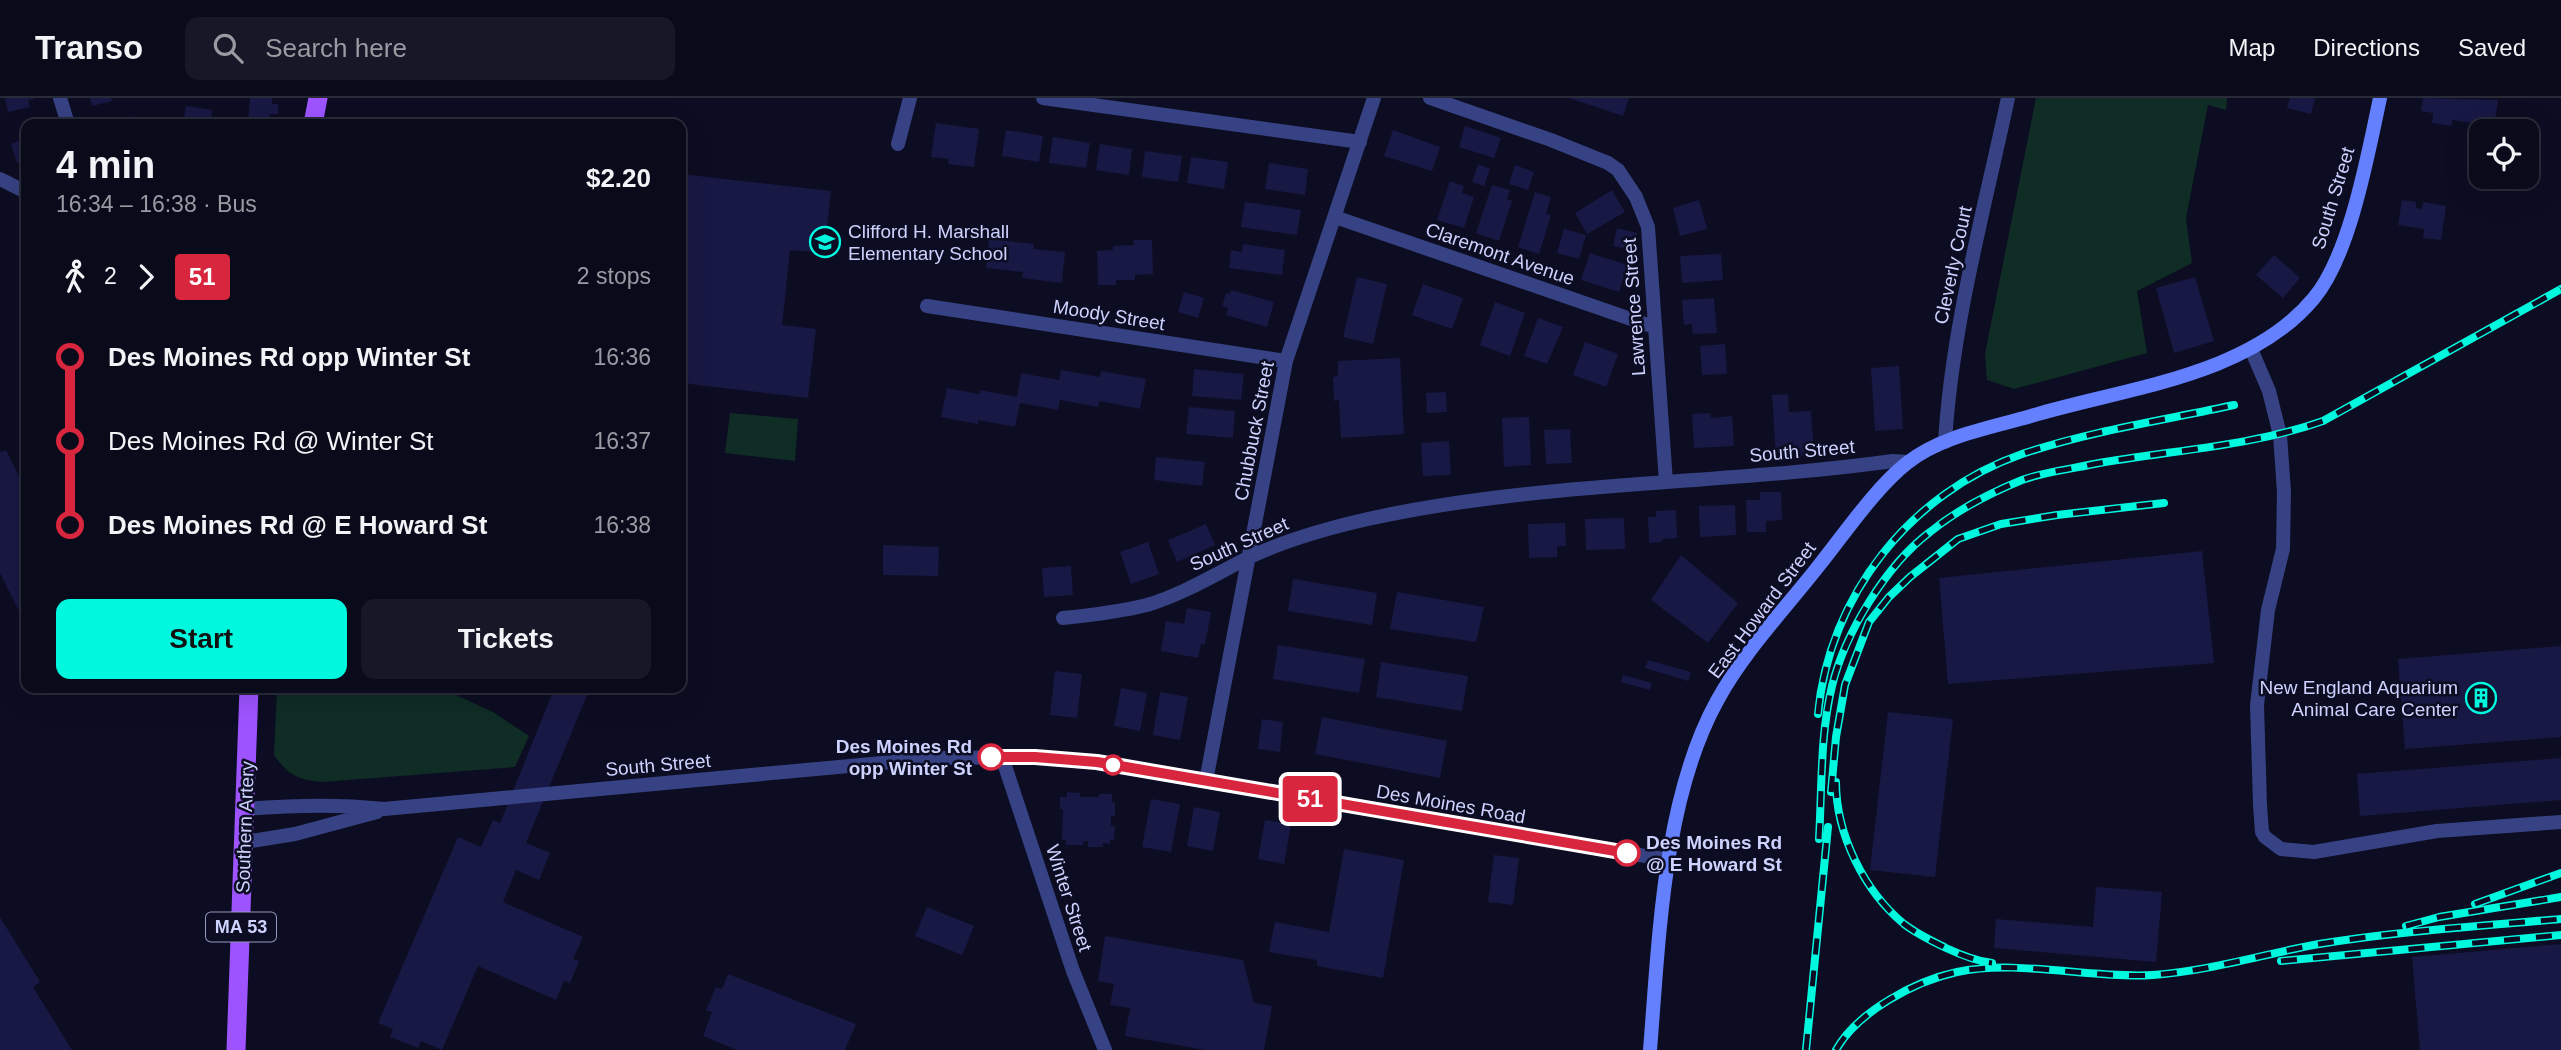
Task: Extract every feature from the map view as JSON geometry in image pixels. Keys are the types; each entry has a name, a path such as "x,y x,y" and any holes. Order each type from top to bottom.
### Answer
{"main road":[{"path":"314,119 318,98"},
{"name":"South Street","path":"1908,462 1945,442 2064,406 2184,375 2251,349 2284,328 2315,297 2344,241 2380,98"},
{"name":"East Howard Street","path":"1650,1050 1669,860 1681,795 1692,758 1716,701 1747,656 1865,508 1908,462"},
{"name":"Southern Artery","path":"236,1050 249,693"}],"street":[{"path":"61,98 67,119"},
{"path":"898,144 910,98"},
{"path":"1042,98 1360,142"},
{"name":"Chubbuck Street","path":"1206,781 1286,361 1374,98"},
{"name":"Lawrence Street","path":"1430,98 1608,163 1618,170 1636,197 1648,227 1666,482"},
{"name":"Cleverly Court","path":"1945,442 1948,395 1959,329 2008,98"},
{"path":"0,178 21,189"},
{"name":"Claremont Avenue","path":"1335,217 1654,327"},
{"name":"Moody Street","path":"927,306 1286,361"},
{"path":"2251,349 2269,391 2280,435 2284,492 2283,549 2268,610 2258,705 2262,832 2281,849 2314,852 2437,831 2561,822"},
{"name":"South Street","path":"1063,618 1118,612 1149,604 1217,576 1285,542 1366,520 1420,509 1478,500 1893,461 1908,462"},
{"name":"Winter Street","path":"1003,757 1073,971 1105,1050"},
{"name":"South Street","path":"246,809 297,805 384,809 936,758"},
{"name":"Des Moines Road","path":"936,758 1068,759 1669,860"},
{"name":"South Street","path":"245,842 343,822 384,809"}],"green space":[{"path":"2036,98 2227,98 2226,110 2208,105 2186,218 2192,263 2137,291 2147,353 2014,389 1987,380 1985,354"},
{"path":"730,413 798,419 795,461 725,453"},
{"path":"277,693 452,693 493,712 529,736 515,767 322,782 294,775 284,768 274,755"}],"building":[{"path":"5,98 34,99 28,100 30,107 8,112"},
{"path":"90,98 111,98 112,101 92,106"},
{"path":"250,98 272,98 272,104 278,104 278,114 270,114 270,119 248,119"},
{"path":"1569,98 1629,98 1623,116"},
{"path":"2290,98 2315,98 2311,114 2287,108"},
{"path":"2423,98 2498,100 2495,119 2469,119 2469,122 2452,120 2452,126 2432,123 2433,113 2421,111"},
{"path":"186,106 212,110 211,119 184,118"},
{"path":"936,123 979,129 974,167 948,164 949,159 931,157"},
{"path":"1465,126 1501,138 1494,158 1459,147"},
{"path":"1006,130 1043,136 1039,162 1002,156"},
{"path":"1393,130 1440,147 1432,171 1384,156"},
{"path":"1053,137 1090,143 1086,168 1049,163"},
{"path":"21,140 21,162 17,163 11,144"},
{"path":"1100,144 1132,149 1129,175 1096,170"},
{"path":"1145,151 1182,156 1178,182 1142,177"},
{"path":"1191,157 1228,162 1224,189 1187,183"},
{"path":"1269,163 1308,169 1305,195 1265,189"},
{"path":"1478,164 1490,169 1484,186 1472,182"},
{"path":"1515,165 1534,172 1528,190 1509,184"},
{"path":"686,175 831,191 824,253 790,250 782,325 816,329 808,398 686,384"},
{"path":"1450,181 1464,186 1462,193 1474,197 1464,228 1437,220"},
{"path":"1492,185 1510,190 1507,199 1512,201 1499,241 1476,233"},
{"path":"1612,190 1625,212 1587,234 1575,213"},
{"path":"1535,192 1551,197 1546,214 1551,215 1539,254 1518,247"},
{"path":"1699,200 1707,229 1680,236 1673,208"},
{"path":"2402,200 2416,202 2416,208 2422,209 2423,202 2446,206 2441,240 2423,238 2424,229 2398,225"},
{"path":"1245,202 1301,210 1297,235 1241,227"},
{"path":"1617,228 1637,233 1633,250 1613,246"},
{"path":"1564,229 1586,235 1579,259 1557,253"},
{"path":"989,239 1034,244 1033,249 1065,252 1062,283 1022,278 1023,272 986,268"},
{"path":"1133,240 1152,240 1153,274 1135,275 1135,280 1116,280 1116,285 1098,285 1097,251 1113,250 1113,246 1134,245"},
{"path":"1243,244 1285,250 1282,275 1229,268 1231,250 1242,252"},
{"path":"1590,253 1627,265 1619,292 1581,280"},
{"path":"1721,254 1723,280 1682,283 1680,256"},
{"path":"2274,255 2300,278 2283,298 2256,275"},
{"path":"1357,277 1387,284 1373,344 1343,337"},
{"path":"2195,277 2214,341 2174,353 2156,288"},
{"path":"1423,284 1463,298 1452,329 1412,315"},
{"path":"1231,290 1274,302 1267,327 1226,315 1228,308 1222,306 1226,293 1230,294"},
{"path":"1184,292 1204,298 1198,318 1178,312"},
{"path":"1714,298 1717,333 1693,334 1692,324 1684,325 1682,300"},
{"path":"1495,302 1525,313 1510,356 1480,345"},
{"path":"1538,318 1563,327 1547,364 1524,356"},
{"path":"1585,342 1618,354 1606,387 1573,375"},
{"path":"1725,344 1727,374 1702,375 1700,346"},
{"path":"1400,358 1404,434 1341,438 1339,400 1334,401 1333,377 1338,376 1338,361"},
{"path":"1899,366 1903,429 1875,431 1871,368"},
{"path":"1194,369 1244,374 1241,400 1192,396"},
{"path":"1061,370 1100,377 1101,371 1146,379 1140,409 1099,401 1098,407 1060,400 1058,410 1020,403 1015,427 941,417 947,388 979,394 980,390 1017,397 1021,373 1059,380"},
{"path":"1446,392 1447,412 1427,413 1426,393"},
{"path":"1788,394 1789,412 1811,411 1814,455 1776,457 1772,395"},
{"path":"1189,407 1235,411 1233,438 1186,434"},
{"path":"1710,413 1711,418 1732,416 1734,446 1694,448 1692,414"},
{"path":"1529,417 1531,465 1504,467 1502,418"},
{"path":"1570,429 1572,463 1546,464 1544,430"},
{"path":"1449,441 1451,475 1423,476 1421,443"},
{"path":"6,450 21,480 21,615 0,573 0,452"},
{"path":"1156,457 1205,462 1202,486 1154,480"},
{"path":"1760,492 1781,492 1782,520 1766,521 1766,532 1747,532 1746,500 1760,500"},
{"path":"1735,505 1736,535 1700,537 1699,506"},
{"path":"1676,510 1677,538 1649,543 1648,517 1656,517 1656,511"},
{"path":"1624,518 1625,549 1586,550 1585,519"},
{"path":"1565,523 1566,546 1557,546 1557,557 1529,558 1528,524"},
{"path":"1206,524 1215,545 1177,562 1168,540"},
{"path":"1148,542 1159,574 1131,584 1120,552"},
{"path":"883,545 939,547 938,576 883,575"},
{"path":"2202,551 2214,663 1948,684 1939,578"},
{"path":"1681,555 1738,603 1708,643 1651,600"},
{"path":"1071,566 1073,595 1044,597 1042,568"},
{"path":"1293,579 1377,593 1372,625 1288,611"},
{"path":"1397,592 1484,607 1476,642 1390,629"},
{"path":"1187,608 1211,612 1205,645 1201,644 1198,658 1161,651 1166,621 1184,624"},
{"path":"1278,645 1365,659 1359,693 1273,679"},
{"name":"New England Aquarium Animal Care Center","path":"2561,646 2561,737 2405,749 2398,659"},
{"path":"1648,660 1691,672 1688,681 1645,668"},
{"path":"1381,662 1468,676 1462,711 1376,697"},
{"path":"1055,671 1082,674 1077,718 1050,715"},
{"path":"1623,675 1652,683 1650,690 1621,682"},
{"path":"1121,688 1147,693 1140,731 1114,726"},
{"path":"1160,692 1188,697 1180,740 1153,735"},
{"path":"550,693 588,693 526,843 550,853 539,880 516,870 503,902 583,937 573,959 579,961 570,983 564,981 556,1000 478,966 442,1050 421,1041 418,1048 390,1037 393,1029 378,1023 458,837 481,847 493,820 500,823 552,694"},
{"path":"1888,712 1953,719 1935,877 1870,870"},
{"path":"1322,717 1447,741 1440,778 1315,754"},
{"path":"1262,719 1283,722 1280,752 1258,749"},
{"path":"2561,758 2561,800 2360,816 2357,774"},
{"path":"1067,792 1080,793 1080,797 1112,794 1115,816 1111,816 1111,826 1115,826 1114,840 1110,840 1110,844 1088,847 1088,841 1083,841 1083,845 1066,845 1066,840 1062,840 1063,809 1060,809 1060,797 1067,797"},
{"path":"1151,799 1180,804 1171,852 1142,847"},
{"path":"1194,807 1220,812 1213,851 1187,846"},
{"path":"1265,820 1291,824 1284,864 1258,859"},
{"path":"1344,849 1404,860 1383,978 1317,966 1317,960 1269,952 1275,922 1329,932"},
{"path":"1494,855 1519,858 1513,905 1488,902"},
{"path":"2096,887 2162,892 2156,962 1994,948 1996,919 2093,927"},
{"path":"927,907 974,926 962,955 915,936"},
{"path":"0,917 40,982 33,987 72,1050 0,1050"},
{"path":"1105,936 1243,960 1254,1003 1272,1006 1264,1050 1206,1050 1125,1036 1130,1008 1110,1005 1114,984 1098,981"},
{"path":"2561,944 2561,1050 2420,1050 2412,957"},
{"path":"728,974 856,1024 845,1050 737,1050 703,1036 712,1012 706,1010 716,987 722,989"}],"railway":[{"path":"1819,839 1825,724 1838,666 1857,623 1883,581 1914,546 1940,524 1986,496 2039,475 2267,437 2323,421 2561,289"},
{"path":"1818,714 1825,671 1839,629 1858,590 1882,554 1911,522 1944,494 1982,472 2048,446 2101,432 2234,405"},
{"path":"1831,792 1836,737 1845,685 1869,622 1910,577 1958,539 2001,524 2164,503"},
{"path":"1836,782 1837,802 1847,841 1876,895 1909,928 1946,948 1992,963"},
{"path":"1806,1050 1828,827"},
{"path":"2475,904 2561,873"},
{"path":"2406,926 2439,917 2561,897"},
{"path":"1836,1050 1858,1023 1889,1000 1923,983 1957,972 2029,968 2153,975 2195,970 2349,939 2561,919"},
{"path":"2281,961 2561,935"}],"bus line":[{"name":"51","path":"991,757 1097,762 1627,853"}],"place":[{"name":"Clifford H. Marshall Elementary School","path":"825,242"},
{"name":"New England Aquarium Animal Care Center","path":"2481,698"},
{"name":"Des Moines Rd opp Winter St","path":"991,757"},
{"name":"Des Moines Rd @ E Howard St","path":"1627,853"}]}
